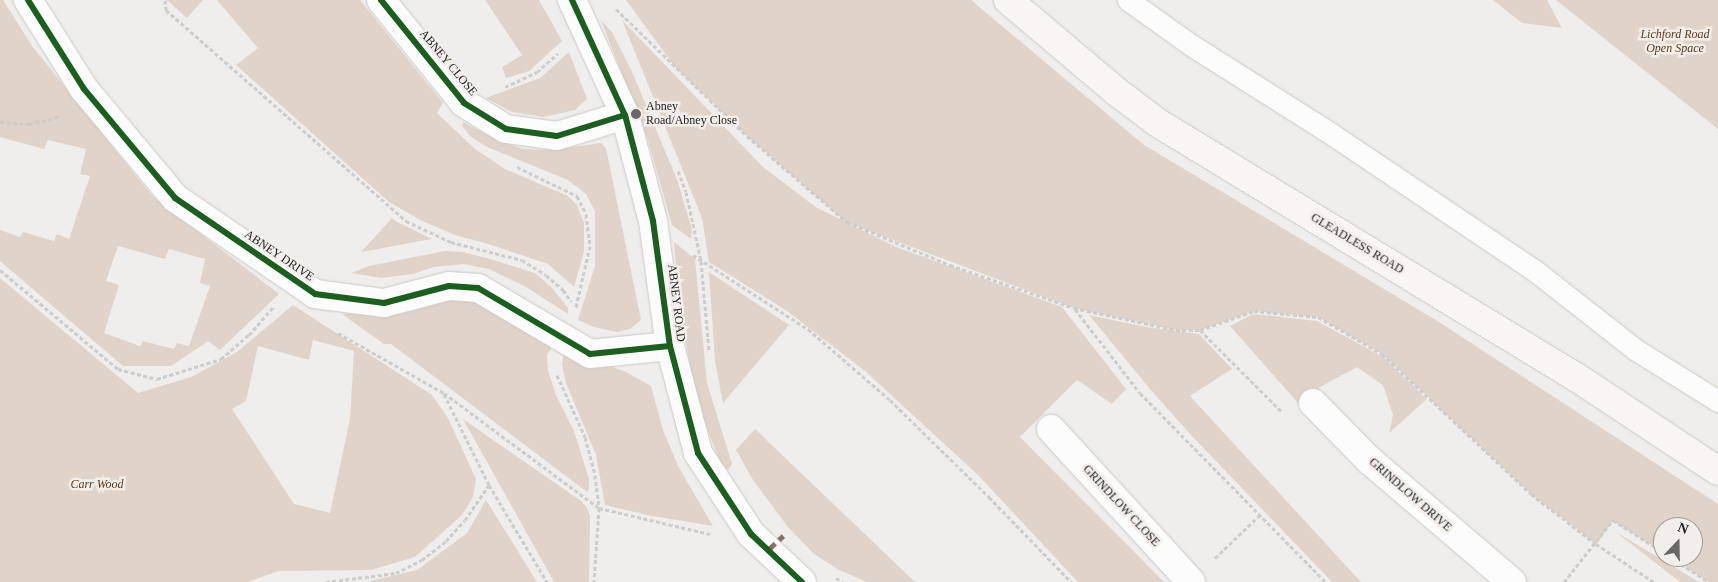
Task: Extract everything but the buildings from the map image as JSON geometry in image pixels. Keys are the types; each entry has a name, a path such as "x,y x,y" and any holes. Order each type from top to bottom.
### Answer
{"main road":[{"name":"GLEADLESS ROAD","path":"1008,0 1117,92 1158,123 1560,367 1718,471"}],"street":[{"name":"ABNEY DRIVE","path":"28,0 88,93 175,198 315,294 384,303 449,286 478,288 590,354 670,346"},
{"name":"ABNEY CLOSE","path":"381,0 464,103 506,129 557,136 625,115"},
{"name":"ABNEY ROAD","path":"572,0 625,115 653,221 670,346 698,453 751,534 802,582"},
{"name":"GRINDLOW DRIVE","path":"1313,403 1369,460 1512,582"},
{"name":"GRINDLOW CLOSE","path":"1051,429 1191,582"}],"lane":[{"path":"1128,0 1191,45 1327,131 1534,270 1636,350 1718,401"}],"path":[{"path":"165,0 166,10 406,221 452,242 522,260 546,275 563,290 576,308"},
{"path":"613,6 747,136 846,222 950,265 1074,308 1176,330 1200,330 1254,311 1318,317 1382,354 1531,494 1596,544 1654,582"},
{"path":"0,122 28,124 55,118 88,93"},
{"path":"675,164 686,192 701,261 709,353"},
{"path":"653,221 701,261 808,329 890,400 989,497 1071,582"},
{"path":"0,270 118,369 157,379 221,359 250,336"},
{"path":"315,294 318,321 444,394 598,508 705,534 751,534"},
{"path":"1074,308 1140,393 1326,582"},
{"path":"1200,330 1276,409 1287,414 1313,403"},
{"path":"444,394 489,485 547,582"},
{"path":"326,582 396,573 422,560 446,542 465,520 489,485"},
{"path":"594,582 598,508"},
{"path":"1191,582 1260,515"},
{"path":"1564,582 1596,544 1613,520 1653,546"},
{"path":"1686,567 1709,582"},
{"path":"831,575 843,582"}],"green space":[{"path":"0,0 3,0 32,46 153,197 279,294 220,350 208,341 171,366 123,366 0,261 0,230 20,237 23,232 54,241 57,234 69,239 90,176 80,174 86,149 48,140 44,149 0,137","holes":["118,246 165,259 169,249 205,259 200,283 210,286 189,346 177,343 174,349 143,341 140,346 104,333 119,285 106,281"]},
{"path":"167,0 203,0 187,18"},
{"path":"217,0 360,0 443,103 437,113 475,149 505,169 568,196 577,205 584,223 584,252 574,287 548,264 455,235 422,221 389,202 236,65 258,48"},
{"path":"485,0 539,0 562,41 529,71 506,78 502,67 522,55"},
{"path":"626,0 971,0 1144,145 1439,322 1718,504 1718,582 1709,582 1686,567 1703,567 1703,517 1653,517 1653,546 1613,521 1596,544 1531,494 1382,354 1318,317 1254,311 1200,330 1176,330 1074,308 848,223 896,247 1062,307 1126,389 1112,404 1077,380 1020,437 1164,582 1078,582 978,475 865,371 787,311 709,262 702,218 622,20 763,167 817,208 846,222 747,136 675,67"},
{"path":"1493,0 1547,0 1562,28 1522,23"},
{"name":"Lichford Road Open Space","path":"1556,0 1718,0 1718,129"},
{"path":"601,20 612,32 633,74 678,182 692,230 691,239 672,225 648,140"},
{"path":"569,52 587,99 575,110 544,117 512,112 486,98 540,78"},
{"path":"463,122 497,140 523,149 552,150 601,143 606,148 641,320 630,329 616,332 594,327 578,320 595,266 595,211 586,194 568,180 487,147 470,136 462,126"},
{"path":"392,218 432,239 361,252"},
{"path":"674,242 695,259 707,383 732,464 728,470 721,464 697,403 680,310"},
{"path":"445,251 463,252 535,273 552,288 568,308 568,314 526,287 489,269 464,264 434,267 413,274 381,278 351,273 369,266"},
{"path":"709,272 789,325 723,403 715,361"},
{"name":"Carr Wood","path":"0,278 138,393 191,377 237,352 293,305 432,395 448,418 476,479 473,497 462,515 415,557 371,570 278,571 248,582 0,582","holes":["313,340 354,351 350,419 330,513 294,504 232,409 246,401 258,346 309,360"]},
{"path":"461,296 479,300 554,344 547,355 548,371 556,395 574,431 589,479 589,489 587,492 391,344 384,344 342,314 409,312"},
{"path":"1253,314 1317,321 1383,357 1427,399 1389,433 1393,415 1383,385 1357,367 1320,387 1305,402 1299,404 1230,326"},
{"path":"1089,315 1146,327 1199,334 1232,369 1190,396 1361,582 1332,582 1191,435"},
{"path":"564,350 626,372 651,386 663,430 678,466 713,526 647,515 605,505 596,455 566,383 562,365"},
{"path":"463,419 581,501 587,508 590,516 589,582 554,582"},
{"path":"755,429 915,582 867,582 839,570 814,554 788,527 753,480 736,450"},
{"path":"486,500 537,582 366,582 417,570 467,533"},
{"path":"1616,532 1653,554 1653,561"},
{"path":"1661,567 1674,567 1699,582 1680,582"}],"marked path":[{"path":"768,550 783,536"}],"cycle path":[{"path":"28,0 84,89 175,198 315,294 384,303 449,286 478,288 590,354 670,346"},
{"path":"381,0 464,103 506,129 557,136 625,115"},
{"path":"572,0 625,115 653,221 670,346 698,453 751,534 802,582"}],"place":[{"name":"Abney Road/Abney Close","path":"636,114"}]}
